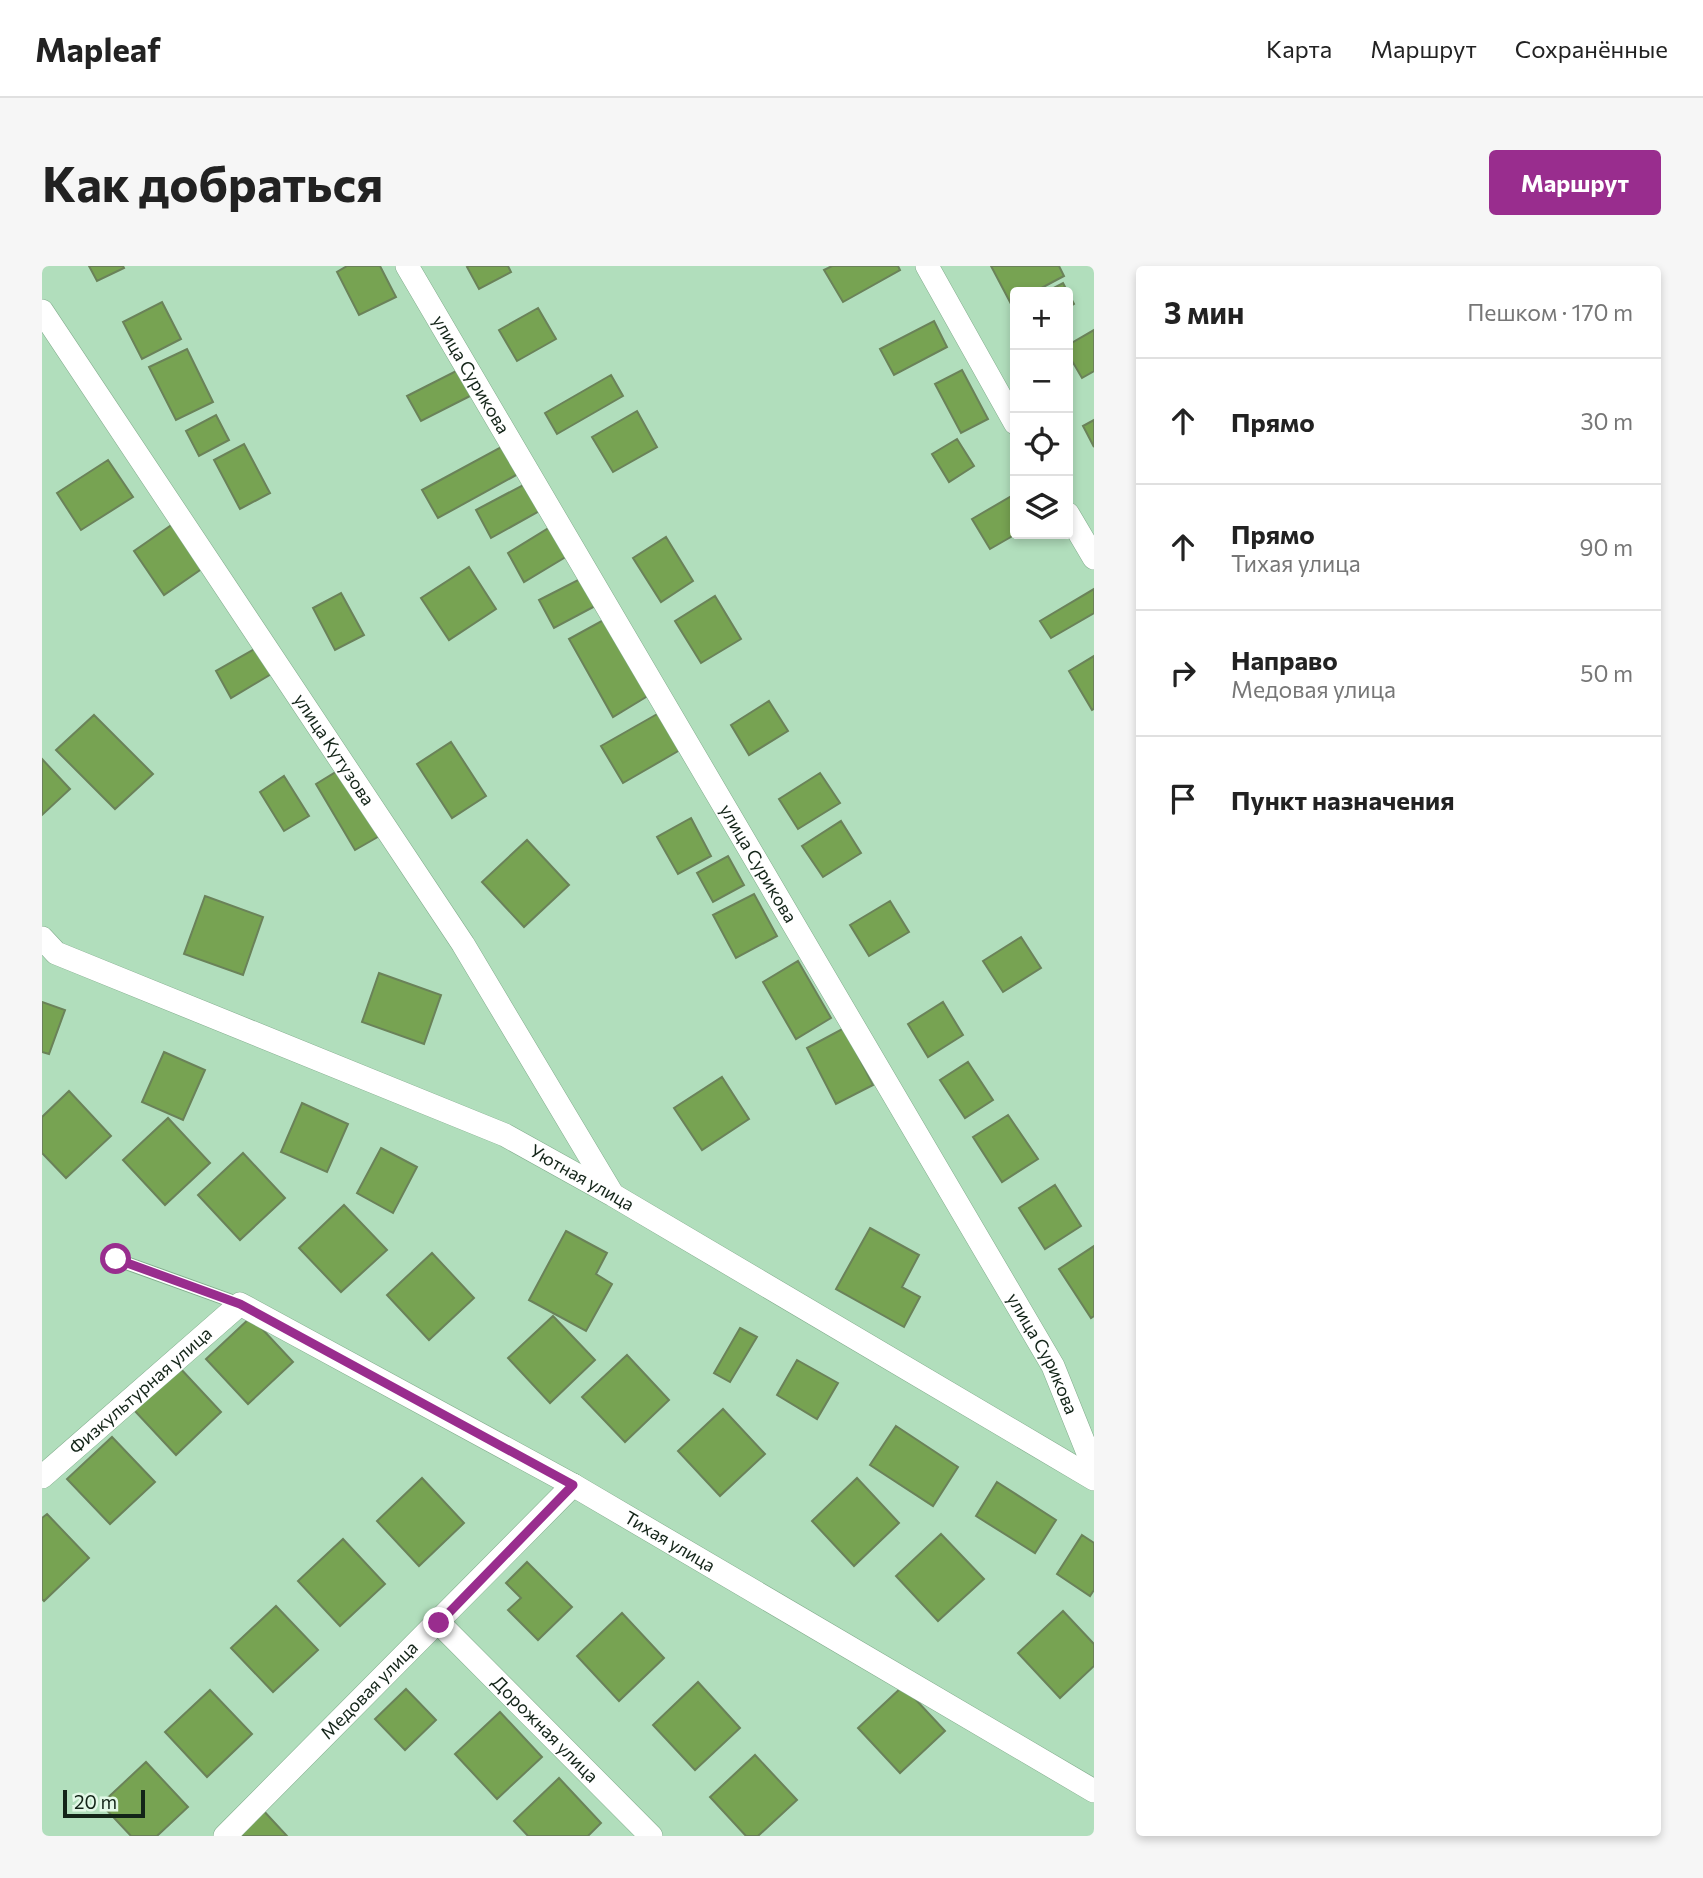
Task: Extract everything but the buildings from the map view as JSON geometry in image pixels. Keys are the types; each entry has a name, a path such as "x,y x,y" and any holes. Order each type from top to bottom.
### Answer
{"street":[{"name":"улица Сурикова","path":"407,266 1053,1366 1094,1468"},
{"path":"927,266 1010,414"},
{"name":"улица Кутузова","path":"42,311 463,944 613,1195"},
{"path":"1073,522 1094,558"},
{"name":"Уютная улица","path":"42,938 56,953 505,1135 613,1195 1094,1479"},
{"name":"Физкультурная улица","path":"42,1477 240,1304"},
{"name":"Тихая улица","path":"240,1304 573,1485 1094,1791"},
{"name":"Медовая улица","path":"225,1836 573,1485"},
{"name":"Дорожная улица","path":"439,1623 651,1836"}],"lane":[{"path":"116,1259 240,1304"}],"route":[{"path":"116,1259 240,1304 573,1485 439,1623"}]}
